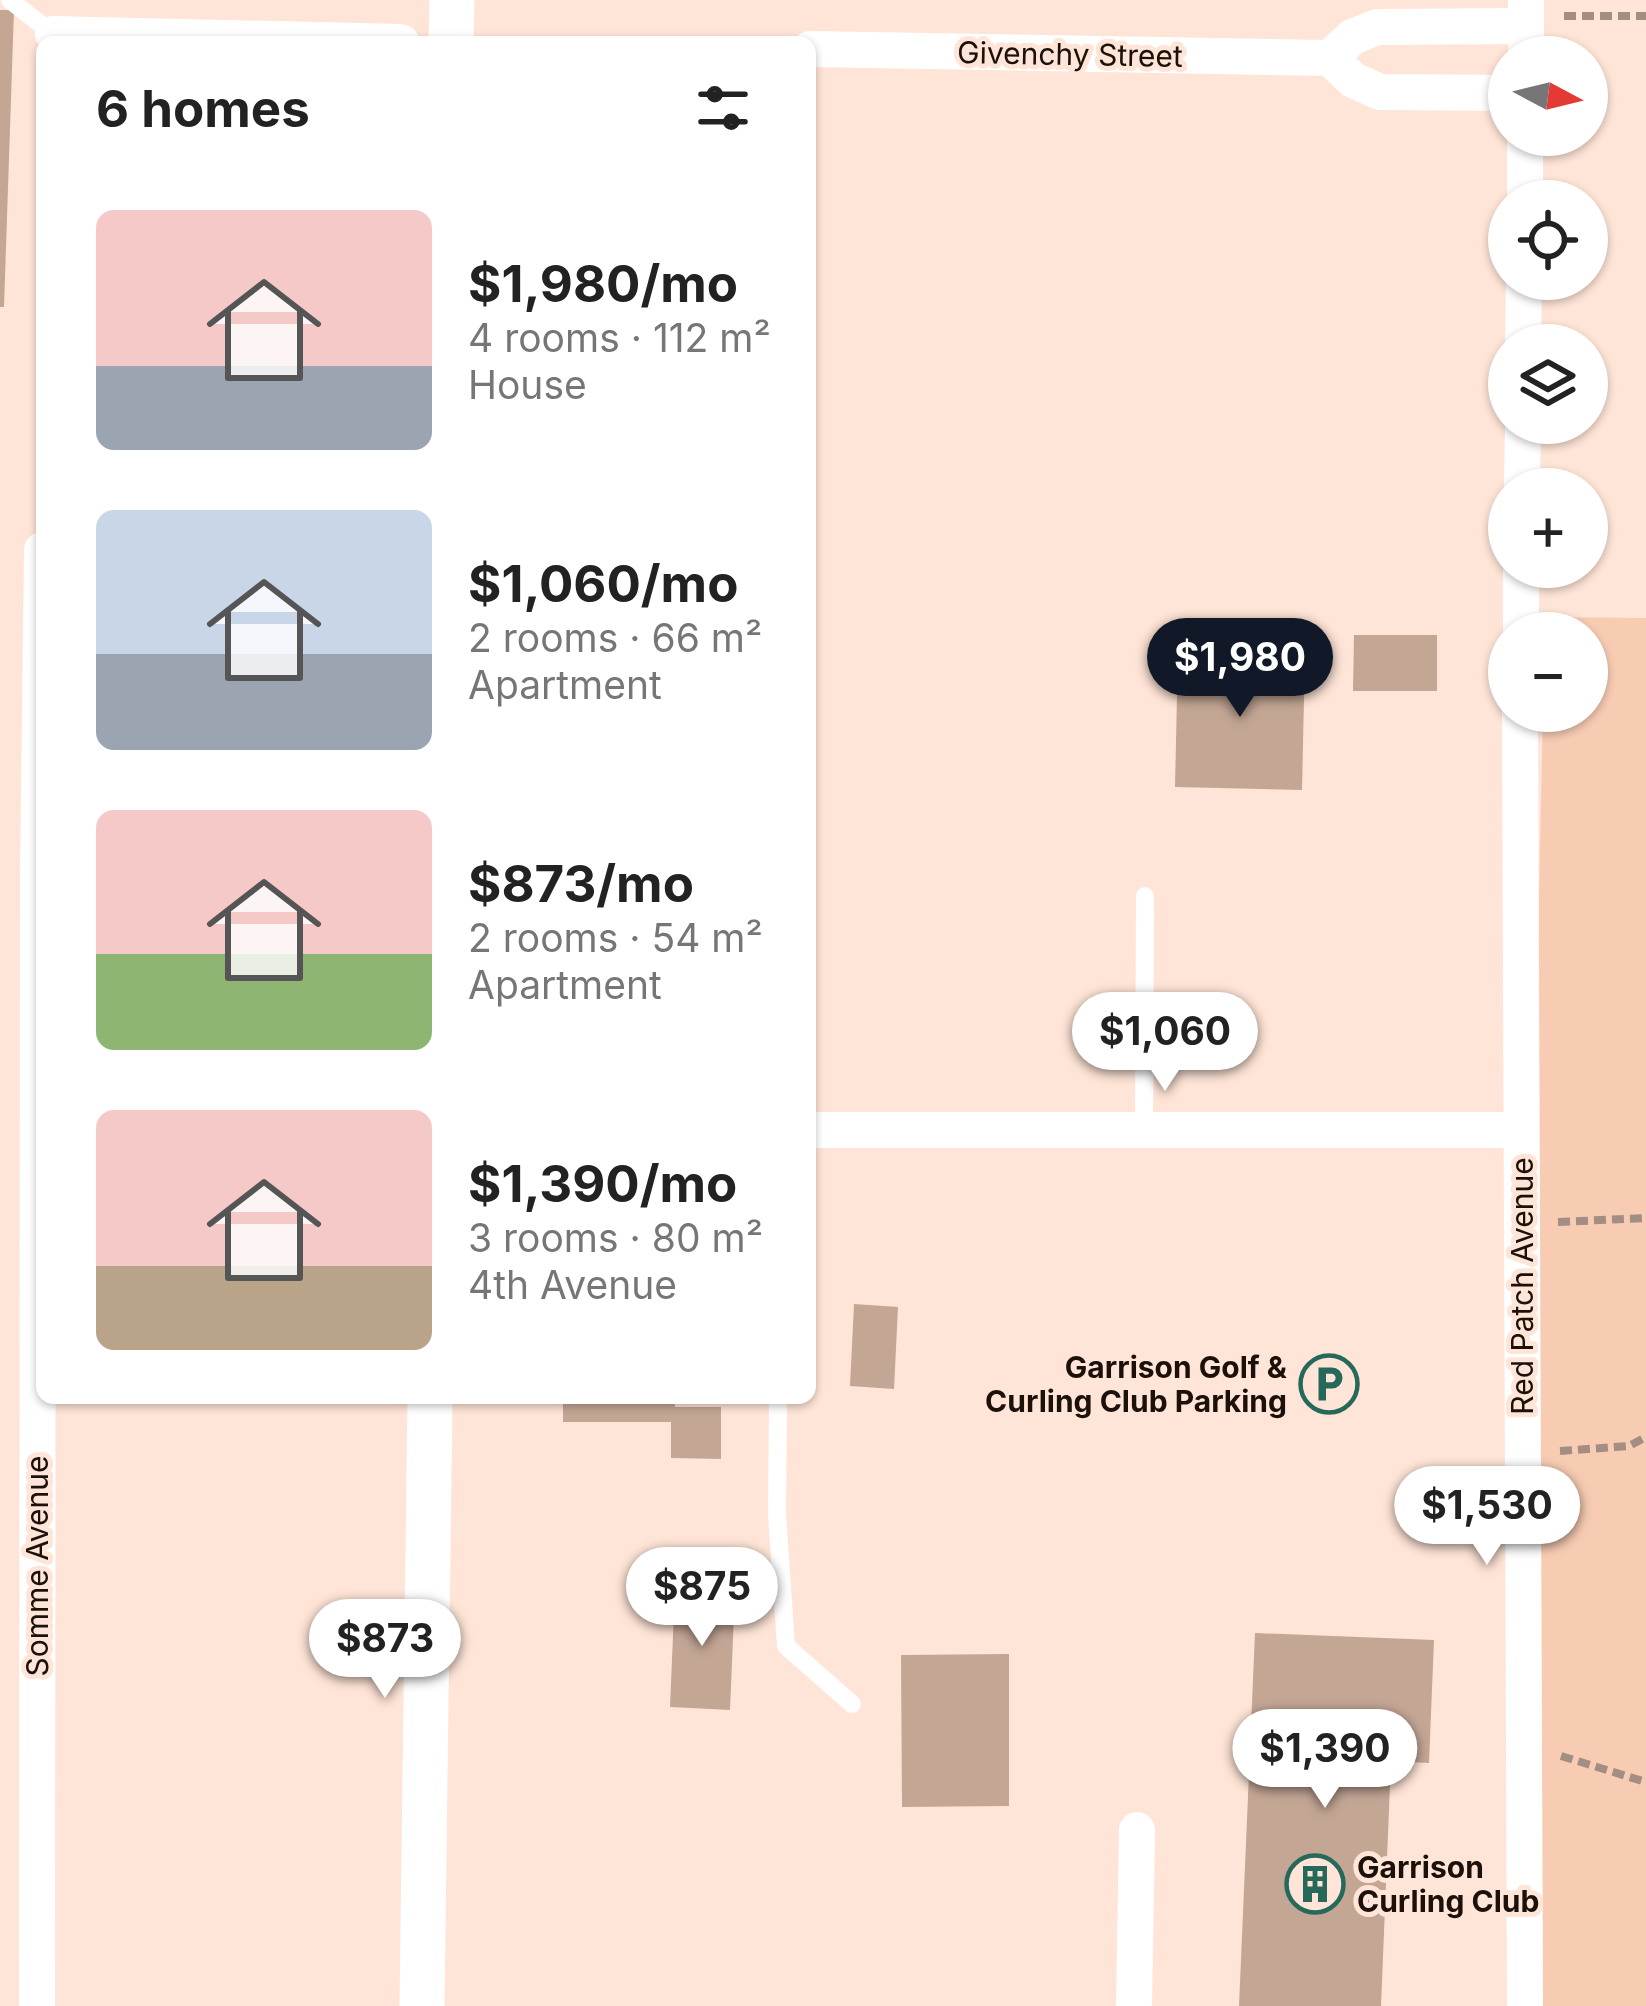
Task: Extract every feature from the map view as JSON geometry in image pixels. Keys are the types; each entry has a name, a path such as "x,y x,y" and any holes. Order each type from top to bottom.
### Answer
{"street":[{"path":"452,0 452,36"},
{"path":"1488,93 1380,92 1353,80 1330,58 1352,37 1377,27 1526,25"},
{"path":"53,34 140,36"},
{"name":"Givenchy Street","path":"816,49 1330,58"},
{"name":"Red Patch Avenue","path":"1520,732 1526,2006"},
{"path":"0,1130 36,1130"},
{"path":"816,1130 1521,1130"},
{"name":"Somme Avenue","path":"37,2006 38,1404"},
{"path":"422,2006 430,1404"},
{"path":"1134,2006 1136,1830"}],"lane":[{"path":"10,0 53,34"},
{"path":"1144,1130 1145,896"},
{"path":"778,1404 778,1515 786,1646 852,1704"}],"path":[{"path":"1526,25 1646,16"},
{"path":"1521,1222 1646,1218"},
{"path":"1523,1453 1605,1450 1646,1437"},
{"path":"1525,1745 1646,1782"}],"shaded area":[{"path":"1608,618 1646,618 1646,2006 1515,2006 1543,732 1608,732"}],"building":[{"path":"0,10 14,10 4,307 0,307"},
{"path":"1354,635 1437,635 1437,691 1353,691"},
{"path":"1178,650 1305,653 1302,790 1175,787"},
{"path":"854,1304 898,1307 894,1389 850,1386"},
{"path":"563,1404 721,1407 721,1459 671,1458 671,1422 563,1422"},
{"path":"675,1588 735,1591 730,1710 670,1707"},
{"name":"Garrison Curling Club","path":"1255,1633 1434,1640 1429,1763 1391,1761 1381,2006 1239,2006"},
{"path":"1009,1654 1009,1806 902,1807 901,1655"}],"place":[{"name":"Garrison Golf & Curling Club Parking","path":"1329,1384"},
{"name":"Garrison Curling Club","path":"1315,1884"}]}
